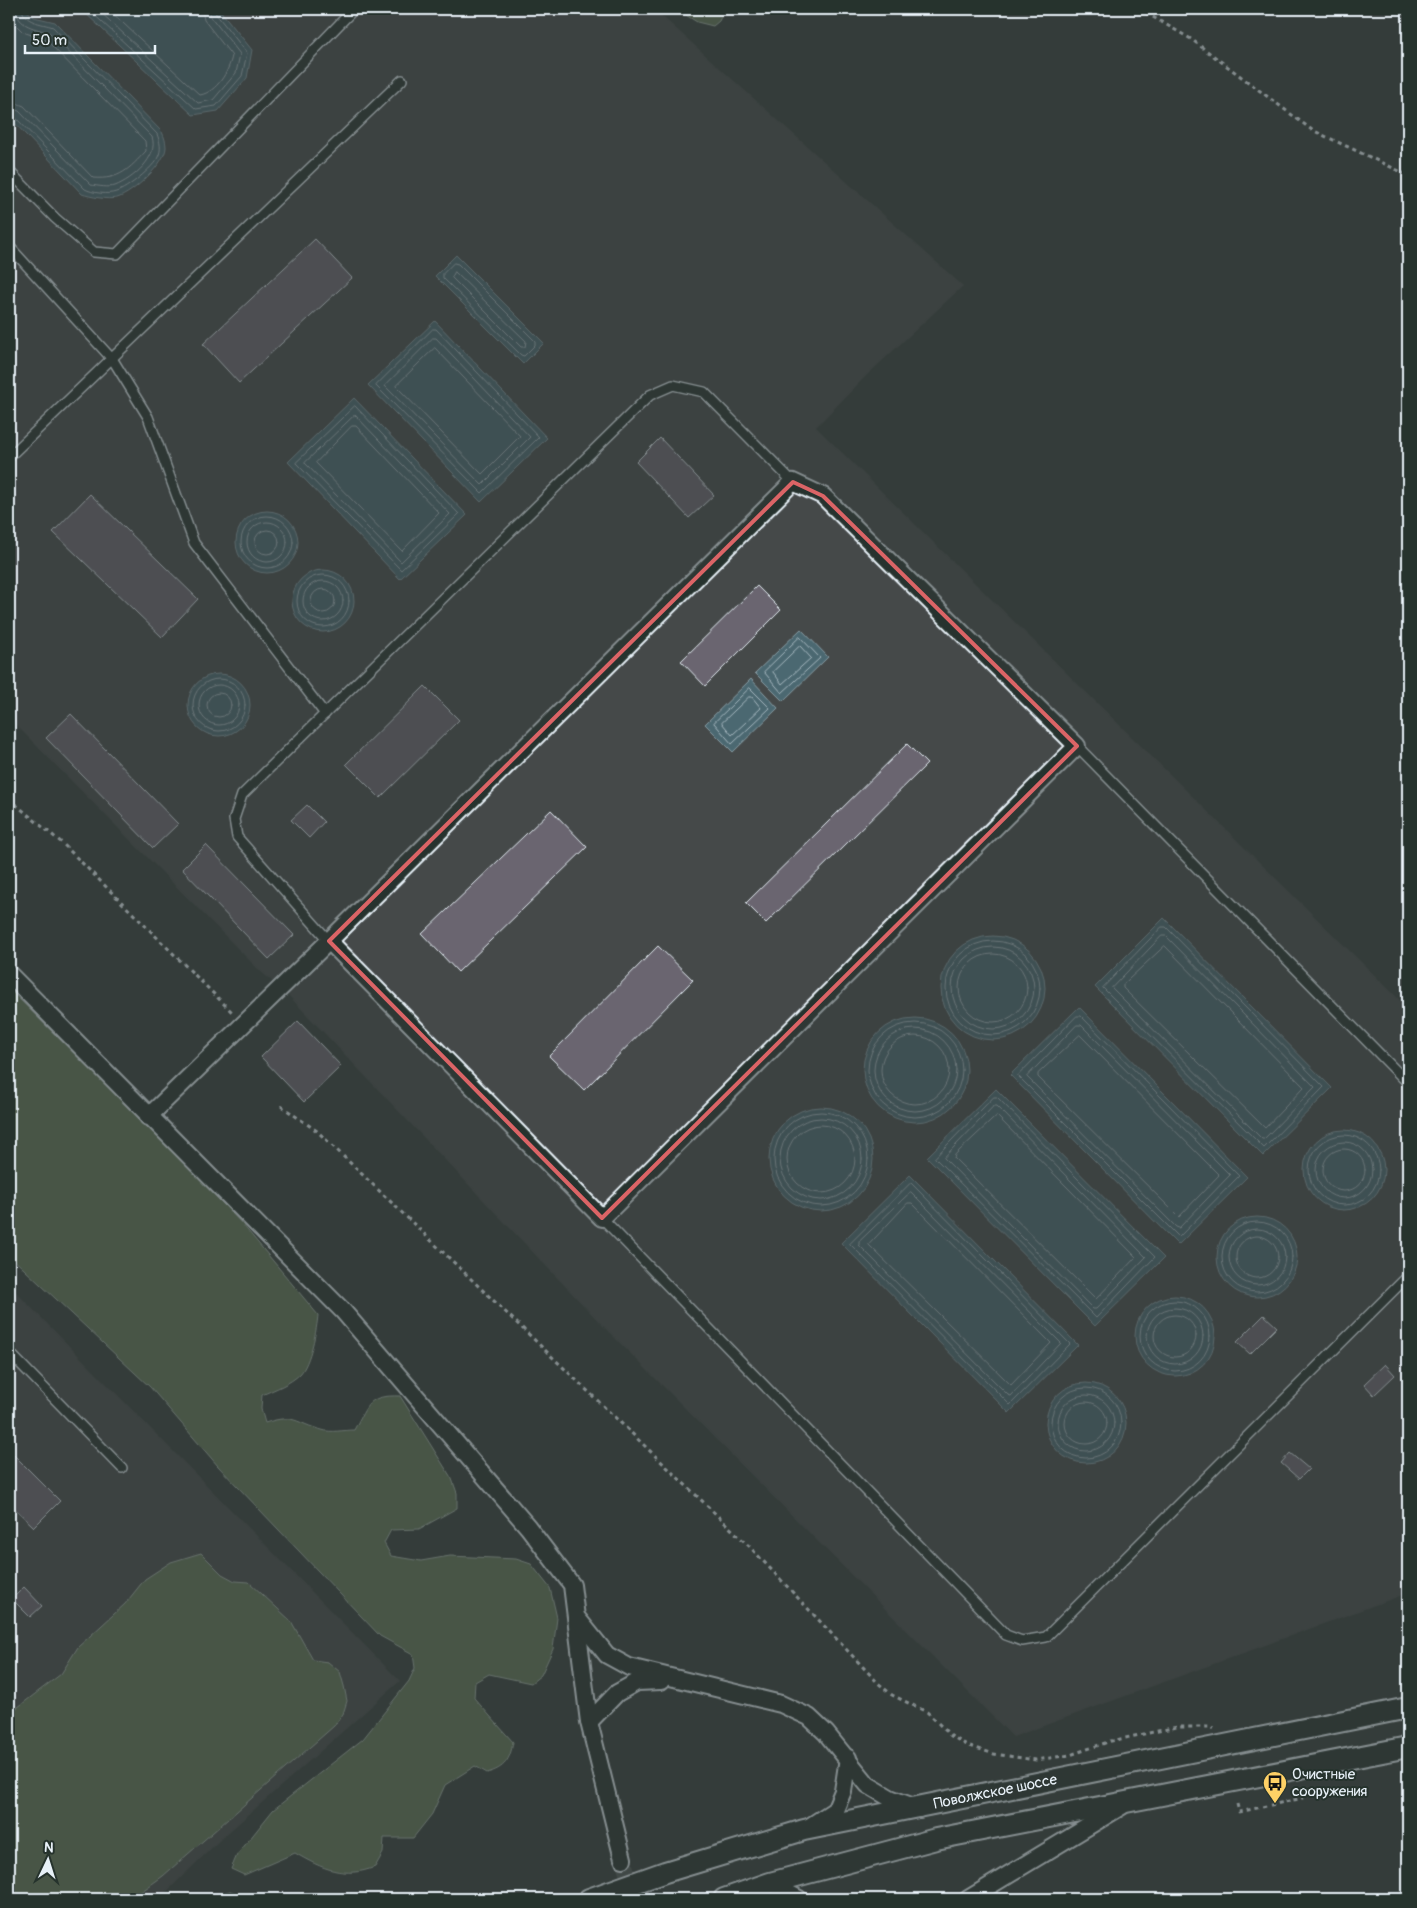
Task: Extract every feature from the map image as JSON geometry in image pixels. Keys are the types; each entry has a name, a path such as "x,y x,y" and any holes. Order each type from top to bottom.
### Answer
{"street":[{"path":"148,1117 245,1024 793,482 823,496 1077,746 602,1218 329,941"},
{"path":"9,974 148,1117 343,1311 528,1527 572,1585 578,1618 589,1722 623,1860"},
{"path":"578,1618 607,1655 629,1667 676,1680 781,1704 809,1717 848,1758 868,1785 890,1798 919,1809"},
{"path":"589,1722 617,1692 637,1682 676,1680"},
{"name":"Поволжское шоссе","path":"589,1899 665,1872 804,1830 919,1809 1408,1708"},
{"path":"724,1899 770,1882 936,1839 1408,1747"},
{"path":"804,1830 834,1810 843,1791 848,1758"},
{"path":"968,1899 1132,1800"},
{"path":"770,1882 799,1899"}],"lane":[{"path":"9,171 56,218 94,252 117,254 354,9"},
{"path":"9,457 402,80"},
{"path":"9,246 112,360 148,417 194,543 325,714"},
{"path":"329,941 237,837 234,819 242,795 650,395 674,385 704,392 793,482"},
{"path":"1077,746 1408,1083"},
{"path":"602,1218 1006,1635 1022,1640 1046,1637 1408,1276"},
{"path":"9,1352 122,1468"}],"path":[{"path":"1139,9 1191,39 1312,130 1408,175"},
{"path":"9,799 62,843 245,1024"},
{"path":"281,1106 317,1131 748,1546 878,1684 892,1695 926,1712 951,1736 967,1745 994,1754 1036,1760 1070,1755 1111,1741 1177,1727 1211,1726 1216,1731"},
{"path":"1237,1804 1239,1812 1303,1798"}],"highlighted area":[{"path":"793,482 823,496 1077,746 602,1218 329,941"}],"shaded area":[{"path":"9,9 654,9 963,286 867,375 816,427 1408,1008 1408,1593 1013,1737 606,1329 288,995 259,970 9,718"},
{"path":"9,1285 400,1681 222,1838 159,1899 9,1899"}],"green space":[{"path":"676,9 725,9 719,21 713,26 697,22"},
{"path":"9,989 175,1153 243,1225 318,1315 312,1346 304,1369 292,1381 262,1395 261,1409 265,1423 289,1419 326,1431 354,1430 366,1408 375,1399 400,1396 452,1479 457,1493 457,1508 419,1529 391,1530 384,1543 391,1556 421,1561 450,1556 516,1559 531,1564 550,1588 557,1618 553,1649 541,1675 531,1683 489,1674 475,1682 474,1698 513,1742 506,1762 498,1769 487,1773 475,1766 445,1785 432,1814 413,1838 384,1838 383,1853 375,1867 354,1872 344,1872 324,1868 295,1853 244,1875 231,1869 237,1855 273,1810 363,1739 409,1681 415,1668 413,1654 380,1636 218,1466 150,1387 9,1255"},
{"path":"201,1553 222,1574 235,1581 249,1582 291,1621 313,1660 328,1662 340,1672 347,1701 343,1714 334,1726 163,1876 131,1899 9,1899 9,1714 61,1674 78,1647 125,1604 145,1579 171,1562"},
{"path":"230,1891 236,1893 238,1899 200,1899"}],"water":[{"path":"9,9 25,9 34,17 55,22 162,132 166,145 165,154 147,177 131,191 113,199 82,194 9,117"},
{"path":"81,9 219,9 252,50 247,78 218,111 193,115"},
{"path":"456,255 544,343 523,364 435,276"},
{"path":"435,321 547,438 481,502 368,385"},
{"path":"354,398 467,515 400,579 288,462"},
{"path":"267,511 284,516 289,520 293,525 298,542 293,559 289,564 284,568 267,573 250,568 245,564 241,559 236,542 241,525 245,520 250,516"},
{"path":"323,570 340,575 345,579 349,584 354,601 349,618 345,623 340,627 323,632 306,627 301,623 297,618 292,601 297,584 301,579 306,575"},
{"path":"801,629 828,657 783,701 755,673"},
{"path":"219,674 236,679 241,683 245,688 250,705 245,722 241,727 236,731 219,736 202,731 197,727 193,722 188,705 193,688 197,683 202,679"},
{"path":"751,679 778,708 733,752 705,724"},
{"path":"1164,918 1332,1088 1263,1156 1095,987"},
{"path":"993,936 1013,940 1030,951 1041,968 1045,988 1041,1008 1030,1025 1013,1036 993,1040 973,1036 956,1025 945,1008 941,988 945,968 956,951 973,940"},
{"path":"1079,1007 1247,1177 1178,1245 1010,1075"},
{"path":"915,1018 935,1022 944,1026 952,1033 959,1041 963,1050 967,1070 963,1090 959,1099 952,1107 944,1114 935,1118 915,1122 895,1118 886,1114 878,1107 871,1099 867,1090 863,1070 867,1050 871,1041 878,1033 886,1026 895,1022"},
{"path":"996,1089 1164,1258 1095,1326 927,1157"},
{"path":"821,1107 841,1111 850,1115 858,1122 865,1130 869,1139 873,1159 869,1179 865,1188 858,1196 850,1203 841,1207 821,1211 801,1207 792,1203 784,1196 777,1188 773,1179 769,1159 773,1139 777,1130 784,1122 792,1115 801,1111"},
{"path":"1344,1130 1359,1133 1372,1142 1381,1155 1384,1170 1381,1185 1372,1198 1359,1207 1344,1210 1329,1207 1316,1198 1307,1185 1304,1170 1307,1155 1316,1142 1329,1133"},
{"path":"910,1175 1078,1345 1009,1413 841,1243"},
{"path":"1257,1217 1272,1220 1285,1229 1294,1242 1297,1257 1294,1272 1285,1285 1272,1294 1257,1297 1242,1294 1229,1285 1220,1272 1217,1257 1220,1242 1229,1229 1242,1220"},
{"path":"1175,1296 1190,1299 1203,1308 1212,1321 1215,1336 1212,1351 1203,1364 1190,1373 1175,1376 1160,1373 1147,1364 1138,1351 1135,1336 1138,1321 1147,1308 1160,1299"},
{"path":"1086,1383 1101,1386 1114,1395 1123,1408 1126,1423 1123,1438 1114,1451 1101,1460 1086,1463 1071,1460 1058,1451 1049,1438 1046,1423 1049,1408 1058,1395 1071,1386"}],"building":[{"path":"315,239 352,278 239,383 203,344"},
{"path":"660,438 714,495 689,518 636,462"},
{"path":"90,494 198,599 162,637 53,532"},
{"path":"757,586 781,610 705,686 681,661"},
{"path":"425,686 459,720 380,798 346,764"},
{"path":"71,714 178,824 153,848 46,738"},
{"path":"907,744 927,764 766,923 746,903"},
{"path":"307,805 324,822 309,838 291,820"},
{"path":"551,810 587,847 458,972 422,934"},
{"path":"206,845 294,935 269,959 182,869"},
{"path":"658,946 693,980 584,1090 549,1056"},
{"path":"298,1021 341,1066 304,1102 261,1057"},
{"path":"1264,1315 1277,1327 1250,1354 1237,1342"},
{"path":"1385,1364 1395,1375 1374,1395 1364,1384"},
{"path":"9,1450 60,1501 34,1527 9,1503"},
{"path":"1290,1453 1309,1469 1299,1479 1281,1463"},
{"path":"24,1587 42,1606 30,1617 12,1599"}],"tunnel":[{"path":"623,1859 635,1899"}],"place":[{"name":"Очистные сооружения","path":"1275,1804"}]}
